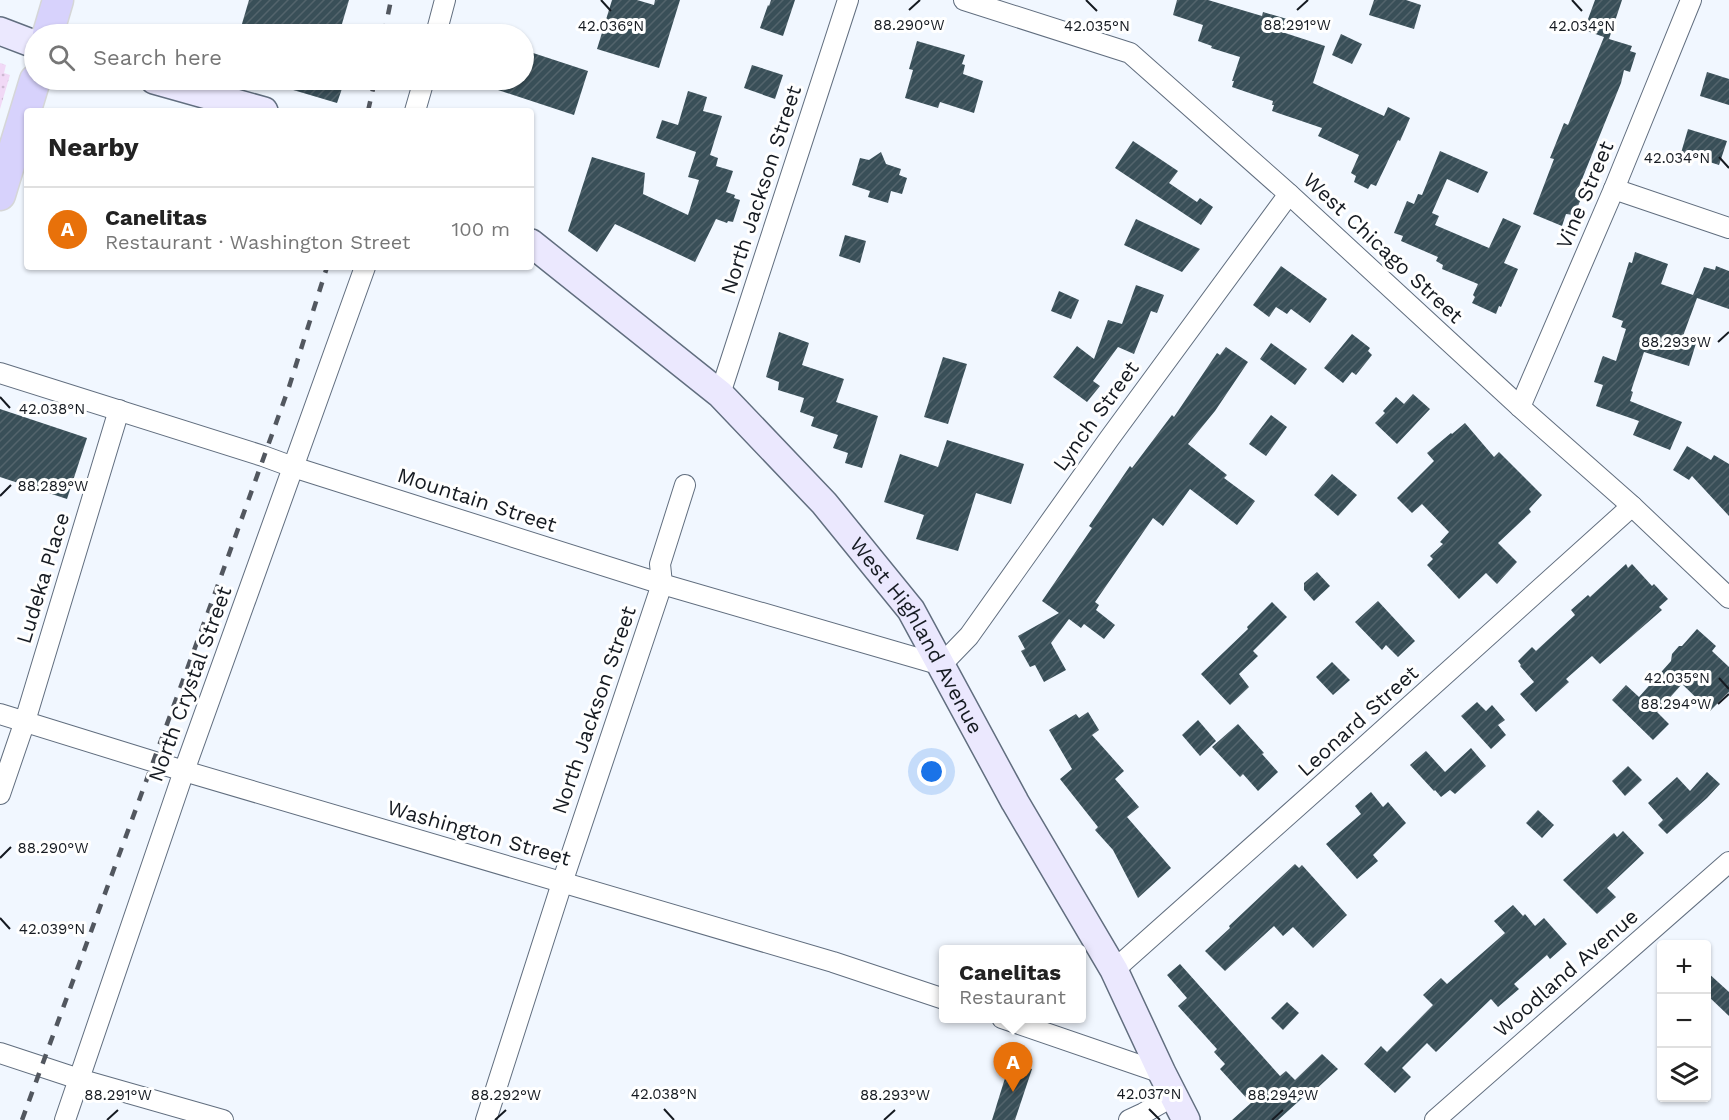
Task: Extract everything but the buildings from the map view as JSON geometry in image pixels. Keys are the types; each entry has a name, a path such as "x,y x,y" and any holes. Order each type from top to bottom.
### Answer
{"main road":[{"path":"51,24 58,0"},
{"path":"0,31 24,40"},
{"path":"26,108 32,90"},
{"path":"189,90 253,108"},
{"path":"0,195 24,116"},
{"name":"West Highland Avenue","path":"534,245 720,394 824,503 911,610 1015,802 1114,970 1186,1120"}],"street":[{"path":"439,24 445,0"},
{"name":"North Jackson Street","path":"720,394 848,0"},
{"name":"West Chicago Street","path":"964,0 1130,53 1289,194 1520,407 1632,506 1729,598"},
{"name":"Vine Street","path":"1520,407 1692,0"},
{"path":"416,108 421,90"},
{"path":"1614,189 1729,228"},
{"name":"Lynch Street","path":"941,665 969,636 1109,439 1289,194"},
{"name":"North Crystal Street","path":"65,1120 184,771 364,270"},
{"name":"Mountain Street","path":"0,373 662,584 941,665"},
{"name":"Ludeka Place","path":"0,794 25,721 119,410"},
{"name":"North Jackson Street","path":"486,1120 662,584 660,564 685,485"},
{"name":"Leonard Street","path":"1114,970 1632,506"},
{"name":"Washington Street","path":"0,714 184,771 833,962 939,997"},
{"name":"Woodland Avenue","path":"1435,1120 1729,862"},
{"path":"1014,1023 1167,1084 1144,1113 1129,1120"},
{"path":"0,1053 79,1079 223,1120"}],"shaded area":[{"path":"0,63 6,65 4,73 10,75 0,109"}],"railway":[{"path":"386,24 391,0"},
{"path":"369,108 373,90"},
{"path":"22,1120 289,387 326,270"}],"place":[{"name":"Canelitas","path":"1013,1092"}]}
